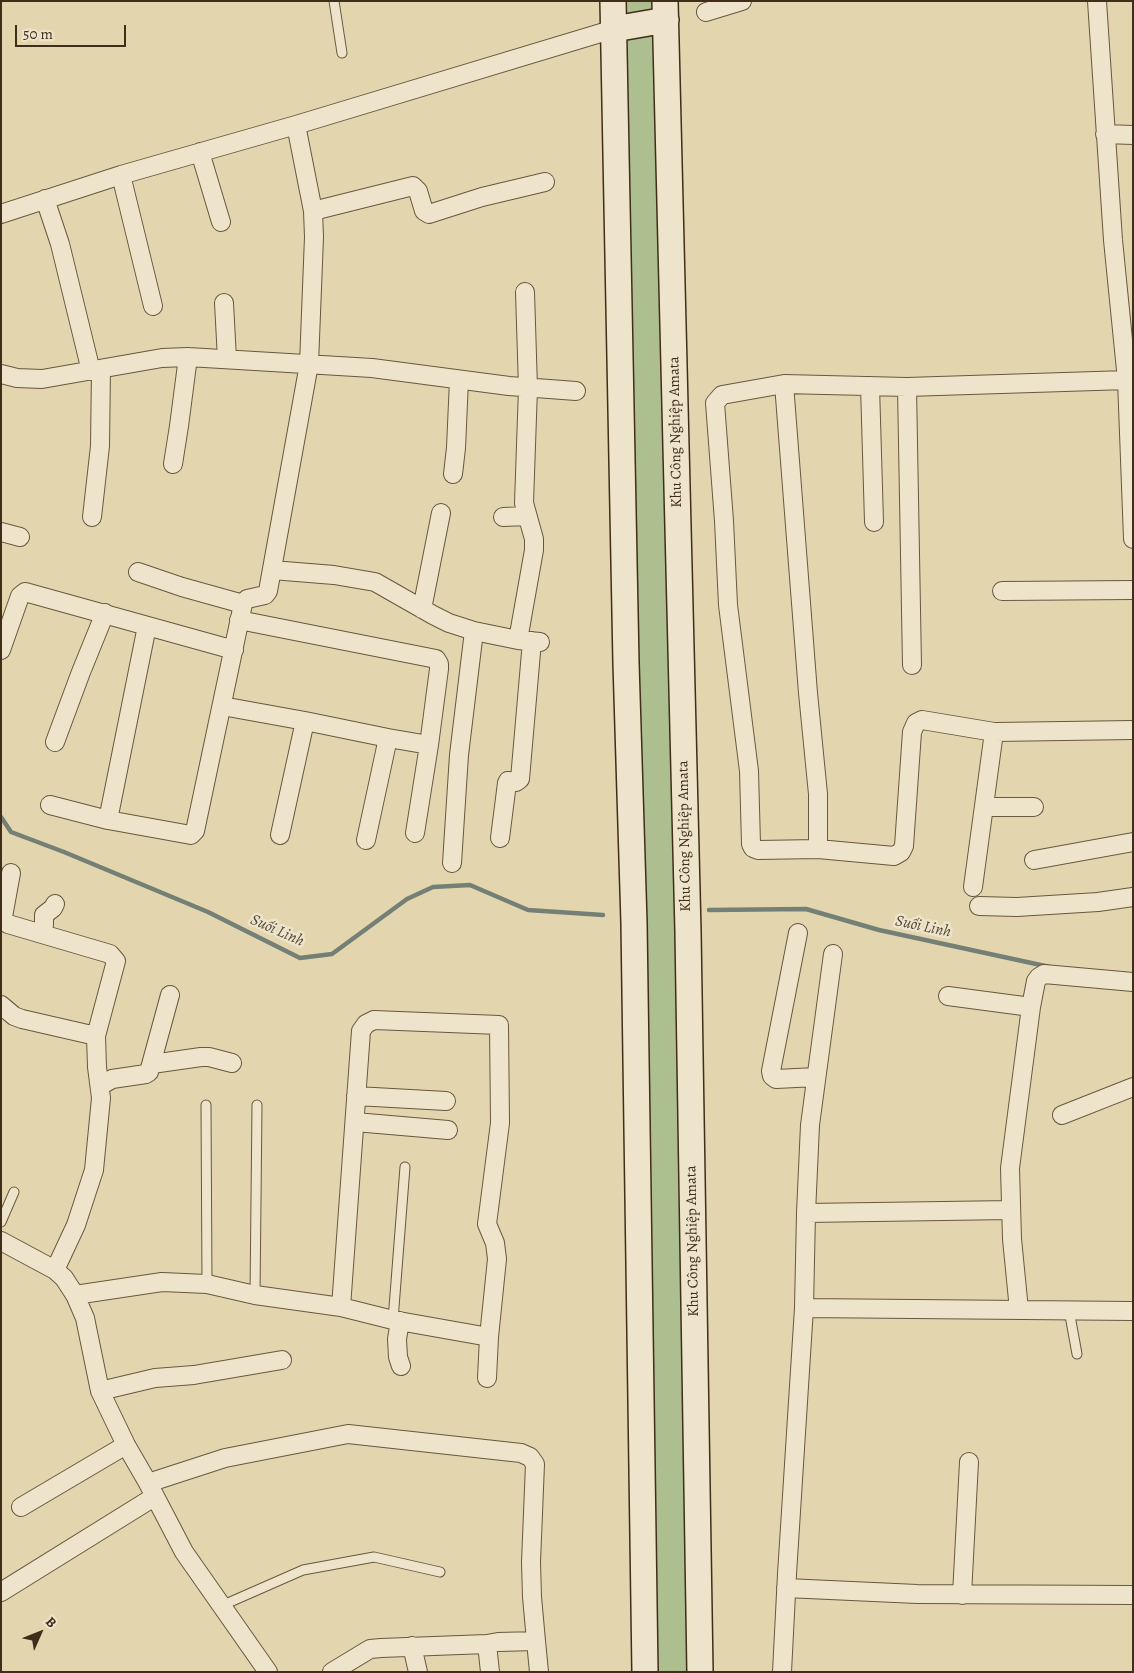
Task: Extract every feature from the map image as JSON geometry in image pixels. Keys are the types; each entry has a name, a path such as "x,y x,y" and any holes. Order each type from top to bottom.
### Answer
{"street":[{"path":"613,1 626,653 634,923 645,1672"},
{"path":"706,12 742,1"},
{"path":"1097,1 1113,240 1127,380 1133,539"},
{"path":"1,214 121,175 296,125 665,11"},
{"name":"Khu Công Nghiệp Amata","path":"665,11 688,932 700,1672"},
{"path":"50,805 108,820 194,834 241,612 247,599 265,595 268,591 309,364 314,237 313,211 296,125"},
{"path":"1105,134 1133,134"},
{"path":"200,152 221,222"},
{"path":"121,175 153,306"},
{"path":"313,211 413,186 418,191 424,211 429,214 482,197 545,182"},
{"path":"45,199 60,244 96,370 102,406 100,446 92,517"},
{"path":"500,838 507,783 510,781 516,782 520,779 530,641 534,550 534,539 524,503 528,388 524,292"},
{"path":"224,303 227,359"},
{"path":"173,464 188,356"},
{"path":"1,374 17,378 35,379 162,358 188,356 372,368 528,388 576,390"},
{"path":"447,418 455,380"},
{"path":"453,474 456,448 455,380"},
{"path":"1127,380 907,387 784,384 722,396 715,403 728,605 749,771 751,844 753,848 758,850 818,849 894,856 900,852 904,846 912,732 916,723 922,720 994,732 1133,730"},
{"path":"784,384 808,693 818,794 818,849"},
{"path":"870,386 874,522"},
{"path":"907,387 912,665"},
{"path":"422,609 441,513"},
{"path":"503,517 527,516"},
{"path":"1,532 20,537"},
{"path":"272,570 334,575 375,582 449,623 474,631 530,641"},
{"path":"138,572 182,587 241,612 436,659 440,669 416,833"},
{"path":"1002,591 1133,590"},
{"path":"1,650 20,596 25,592 234,650"},
{"path":"55,742 105,613"},
{"path":"108,820 147,626"},
{"path":"452,864 459,754 474,631"},
{"path":"222,706 305,720 428,745"},
{"path":"280,835 305,720"},
{"path":"973,887 994,732"},
{"path":"366,840 388,738"},
{"path":"984,807 1034,807"},
{"path":"1034,860 1133,842"},
{"path":"11,873 3,917 4,921 40,934 110,954 116,960 96,1036 101,1098 94,1170 76,1225 55,1270"},
{"path":"979,906 1018,907 1098,902 1133,897"},
{"path":"40,934 44,925 44,915 53,908 54,904"},
{"path":"798,933 771,1071 772,1076 776,1079 816,1077"},
{"path":"782,1672 804,1308 810,1125 834,954"},
{"path":"1019,1310 1012,1239 1010,1168 1036,981 1044,974 1133,982"},
{"path":"100,1086 112,1079 149,1072 170,995"},
{"path":"948,996 1031,1007"},
{"path":"1,1004 14,1016 22,1020 96,1036"},
{"path":"341,1307 361,1032 366,1024 374,1020 500,1025 500,1124 487,1224 495,1244 498,1259 489,1337 487,1378"},
{"path":"152,1064 201,1057 209,1057 232,1063"},
{"path":"1062,1115 1133,1087"},
{"path":"356,1096 446,1101"},
{"path":"355,1122 448,1130"},
{"path":"806,1213 1011,1210"},
{"path":"1,1240 55,1270 64,1278 75,1295 84,1318 100,1391 126,1445 184,1552 268,1672"},
{"path":"75,1295 162,1282 207,1284 255,1294 341,1307 396,1321 489,1337"},
{"path":"804,1308 1133,1312"},
{"path":"396,1321 398,1357 401,1366"},
{"path":"100,1391 156,1378 194,1375 282,1360"},
{"path":"1,1592 151,1490 225,1458 348,1434 521,1453 530,1457 535,1464 531,1562 539,1672"},
{"path":"22,1508 126,1445"},
{"path":"962,1595 969,1462"},
{"path":"786,1588 962,1595 1133,1595"},
{"path":"332,1672 370,1649 536,1640"},
{"path":"487,1644 490,1672"},
{"path":"412,1646 418,1672"}],"lane":[{"path":"334,1 342,53"},
{"path":"255,1294 257,1105"},
{"path":"206,1106 207,1284"},
{"path":"396,1321 405,1166"},
{"path":"1,1222 14,1192"},
{"path":"1069,1310 1076,1354"},
{"path":"221,1606 303,1570 374,1557 440,1572"}],"green space":[{"path":"622,1 657,1 657,16 622,22"},
{"path":"657,26 691,1672 653,1672 622,32"}],"waterway":[{"name":"Suối Linh","path":"1,817 11,832 208,912 300,958 332,954 407,899 433,887 470,885 528,910 603,915"},
{"name":"Suối Linh","path":"709,910 806,909 879,930 1050,967"}]}
